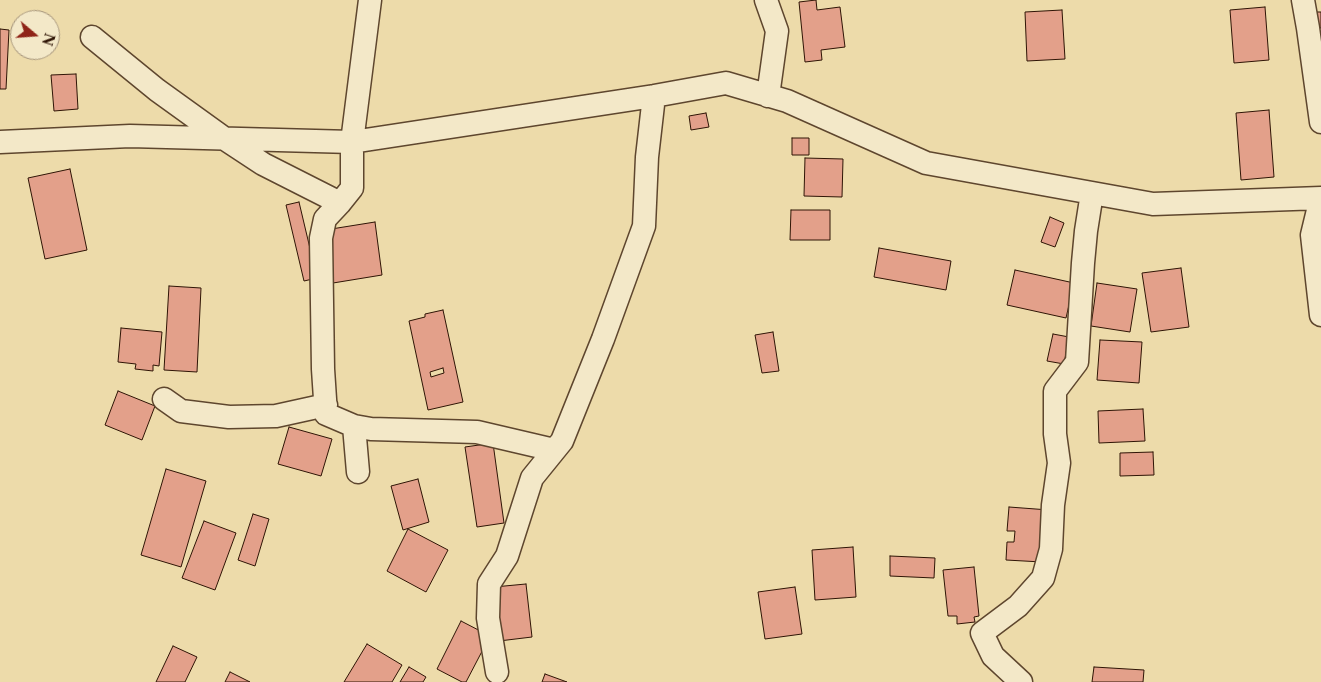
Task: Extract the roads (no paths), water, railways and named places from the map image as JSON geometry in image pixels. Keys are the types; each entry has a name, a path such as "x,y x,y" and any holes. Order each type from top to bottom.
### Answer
{"street":[{"path":"370,0 352,142 352,188 325,219 321,238 323,369 326,414 354,426 371,429 477,432 554,450"},
{"path":"766,0 777,31 768,96"},
{"path":"1303,0 1321,122"},
{"path":"92,37 157,90 225,139 263,164 340,203"},
{"path":"0,142 130,136 352,142 654,96 726,83 787,101 926,163 1153,204 1321,198"},
{"path":"497,672 488,618 489,584 507,556 532,478 562,441 603,339 644,226 647,157 654,96"},
{"path":"1021,682 993,656 982,632 1018,606 1043,578 1051,549 1052,506 1059,463 1055,434 1055,391 1077,362 1086,231 1092,192"},
{"path":"1321,205 1319,206 1312,235 1321,315"},
{"path":"164,399 180,411 229,417 276,416 326,405"},
{"path":"354,426 358,472"}]}
